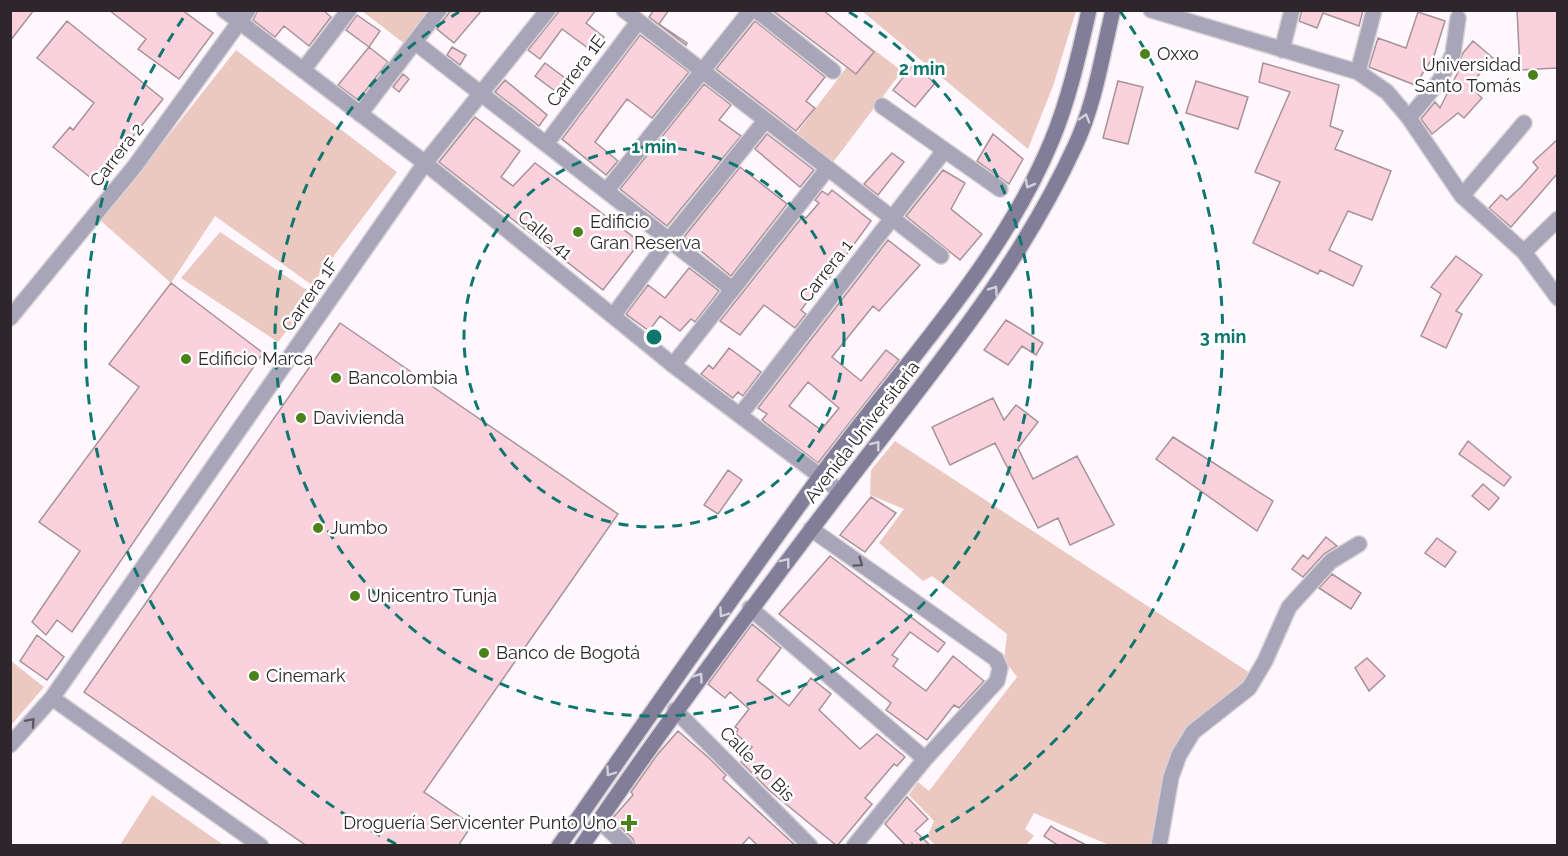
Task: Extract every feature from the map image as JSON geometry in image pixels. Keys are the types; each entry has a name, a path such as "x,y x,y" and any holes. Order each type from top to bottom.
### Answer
{"main road":[{"name":"Avenida Universitaria","path":"559,846 820,477 970,283 1000,240 1052,141 1076,66 1089,10"},
{"name":"Avenida Universitaria","path":"582,846 675,710 750,608 997,287 1040,214 1077,144 1098,74 1113,10"}],"street":[{"name":"Calle 41","path":"224,10 244,16 303,70 425,163 673,365 840,491"},
{"path":"303,70 349,10"},
{"path":"360,114 439,10"},
{"name":"Carrera 1F","path":"10,745 52,698 425,163 548,10"},
{"path":"624,10 941,256"},
{"path":"607,190 751,10"},
{"path":"756,10 833,71"},
{"path":"1151,10 1358,72 1387,92 1409,118 1462,196 1524,252 1557,298"},
{"path":"1202,26 1205,10"},
{"path":"1282,50 1292,10"},
{"path":"1358,72 1374,10"},
{"name":"Carrera 2","path":"10,318 135,166 244,16"},
{"path":"1409,118 1440,80 1454,54 1458,18"},
{"name":"Carrera 1E","path":"546,144 638,22"},
{"path":"416,43 732,289"},
{"path":"882,106 1000,189"},
{"path":"613,316 668,241 765,121"},
{"path":"1462,196 1524,123"},
{"name":"Carrera 1","path":"740,415 944,151"},
{"path":"673,365 828,168"},
{"path":"1524,252 1557,219"},
{"path":"812,529 996,659 1000,668 997,681 925,759 854,846"},
{"path":"1159,846 1171,777 1179,755 1193,732 1249,687 1265,661 1289,607 1331,561 1359,544"},
{"path":"750,608 925,759"},
{"path":"52,698 261,846"},
{"name":"Calle 40 Bis","path":"675,710 810,846"},
{"path":"599,820 626,846"}],"shaded area":[{"path":"362,11 432,11 405,44"},
{"path":"862,11 1076,11 1053,86 1028,149"},
{"path":"865,43 902,71 831,165 794,137"},
{"path":"236,50 397,172 312,285 215,216 171,283 101,221"},
{"path":"220,232 314,295 278,342 181,278"},
{"path":"895,441 1250,673 1242,686 1202,718 1171,760 1154,845 1109,845 1034,813 1025,829 1034,836 1026,845 935,845 927,837 934,821 909,795 918,782 929,791 1017,677 1004,660 1007,634 932,576 923,581 879,543 904,509 870,495 871,470"},
{"path":"11,661 44,687 11,725"},
{"path":"152,795 222,844 120,845"}],"building":[{"path":"10,10 34,10 10,41"},
{"path":"109,10 182,10 213,33 179,79 138,49 146,39"},
{"path":"258,10 323,10 331,17 309,46 284,26 275,37 253,20"},
{"path":"451,10 482,10 454,43 437,29"},
{"path":"560,10 596,10 586,23 604,37 592,51 562,29 540,59 528,50"},
{"path":"654,10 669,10 659,24 687,43 686,45 649,17"},
{"path":"772,10 823,10 874,52 856,74"},
{"path":"1302,10 1363,10 1359,26 1323,13 1317,28 1299,21"},
{"path":"1517,10 1557,10 1557,68 1520,70"},
{"path":"1418,12 1445,21 1434,56 1415,85 1369,67 1378,38 1406,48"},
{"path":"357,15 380,31 369,47 346,30"},
{"path":"67,21 163,99 126,145 123,142 92,179 53,147 70,127 73,130 94,103 37,58"},
{"path":"755,21 825,77 806,101 815,108 796,131 716,69"},
{"path":"640,35 689,72 652,118 627,99 595,142 618,161 606,175 562,139"},
{"path":"1473,41 1493,58 1469,86 1482,98 1464,118 1458,113 1432,134 1421,119 1435,102 1440,108 1458,72 1456,70 1463,53"},
{"path":"369,47 388,62 358,100 338,85"},
{"path":"452,47 466,55 460,65 447,55"},
{"path":"545,63 569,81 559,94 535,76"},
{"path":"1263,63 1339,85 1330,126 1343,131 1335,149 1391,171 1372,220 1348,211 1329,250 1362,266 1353,286 1320,270 1318,274 1253,243 1280,182 1255,172 1290,92 1259,82"},
{"path":"913,65 935,83 915,107 893,90"},
{"path":"403,74 409,79 399,92 393,87"},
{"path":"505,80 547,115 539,126 495,92"},
{"path":"1118,81 1143,87 1128,144 1103,138"},
{"path":"1196,81 1248,97 1238,129 1186,113"},
{"path":"704,84 731,105 719,120 741,136 667,226 620,189"},
{"path":"475,117 520,151 501,177 513,186 535,163 640,242 603,290 439,162"},
{"path":"767,134 814,170 800,187 755,149"},
{"path":"993,134 1023,159 1009,184 977,161"},
{"path":"1557,140 1557,174 1511,227 1489,208 1501,195 1507,200 1521,187 1538,168 1533,162"},
{"path":"892,153 904,162 878,195 864,184"},
{"path":"740,167 787,204 731,276 684,237"},
{"path":"943,170 965,183 951,209 982,234 960,260 906,216"},
{"path":"832,190 871,221 824,285 821,283 801,310 806,314 795,328 764,305 740,335 720,321 803,216 806,218 819,203 815,200 822,191 828,195"},
{"path":"888,240 920,265 879,311 873,306 832,357 861,381 886,350 899,360 818,463 762,420 767,414 758,408","holes":["808,382 839,408 821,430 789,406"]},
{"path":"1456,256 1482,275 1456,311 1462,314 1446,348 1421,336 1441,294 1431,287"},
{"path":"689,268 719,291 695,322 691,319 680,331 660,316 649,331 626,314 648,285 665,298"},
{"path":"171,283 263,353 72,632 57,620 46,635 32,622 80,551 39,522 139,387 109,364"},
{"path":"1006,320 1043,343 1036,355 1022,346 1008,365 984,350"},
{"name":"Unicentro Tunja","path":"340,323 618,514 424,792 472,825 458,846 307,846 84,692"},
{"path":"729,348 761,372 743,396 738,392 733,398 701,374 709,365 713,369"},
{"path":"993,398 1004,420 1016,405 1038,422 1018,448 1033,479 1077,456 1114,525 1070,545 1058,518 1038,528 995,443 950,465 932,427"},
{"path":"1173,437 1273,501 1257,531 1156,459"},
{"path":"1468,441 1511,477 1504,486 1459,454"},
{"path":"728,470 742,480 718,514 704,505"},
{"path":"1483,484 1499,498 1489,510 1472,496"},
{"path":"871,497 896,513 865,552 840,535"},
{"path":"1326,537 1337,546 1324,554 1303,577 1292,569 1303,555 1308,559"},
{"path":"1437,538 1456,552 1445,567 1425,553"},
{"path":"830,556 945,643 938,652 910,632 892,655 898,659 893,666 926,691 953,656 984,681 959,708 954,705 927,740 886,710 891,703 779,614"},
{"path":"1332,574 1361,593 1351,609 1319,588"},
{"path":"752,624 781,648 757,680 789,706 811,678 831,694 819,710 860,749 877,734 905,757 897,766 894,764 865,798 872,804 837,846 770,791 741,762 752,747 736,734 738,729 735,727 749,709 730,692 725,698 708,684"},
{"path":"37,635 64,657 47,680 20,661"},
{"path":"1367,658 1385,676 1369,691 1355,668"},
{"path":"678,731 726,775 723,779 796,846 758,846 749,837 741,846 635,846 633,839 612,819 633,795 631,792 657,755"},
{"path":"907,797 928,819 915,831 931,846 906,846 885,824"},
{"path":"1051,826 1088,846 1059,846 1044,836"}],"place":[{"name":"Oxxo","path":"1145,54"},
{"name":"Universidad Santo Tomás","path":"1533,75"},
{"name":"Edificio Gran Reserva","path":"578,232"},
{"name":"Edificio Marca","path":"186,359"},
{"name":"Bancolombia","path":"336,378"},
{"name":"Davivienda","path":"301,418"},
{"name":"Jumbo","path":"318,528"},
{"name":"Unicentro Tunja","path":"355,596"},
{"name":"Banco de Bogotá","path":"484,653"},
{"name":"Cinemark","path":"254,676"},
{"name":"Droguería Servicenter Punto Uno","path":"629,823"}]}
